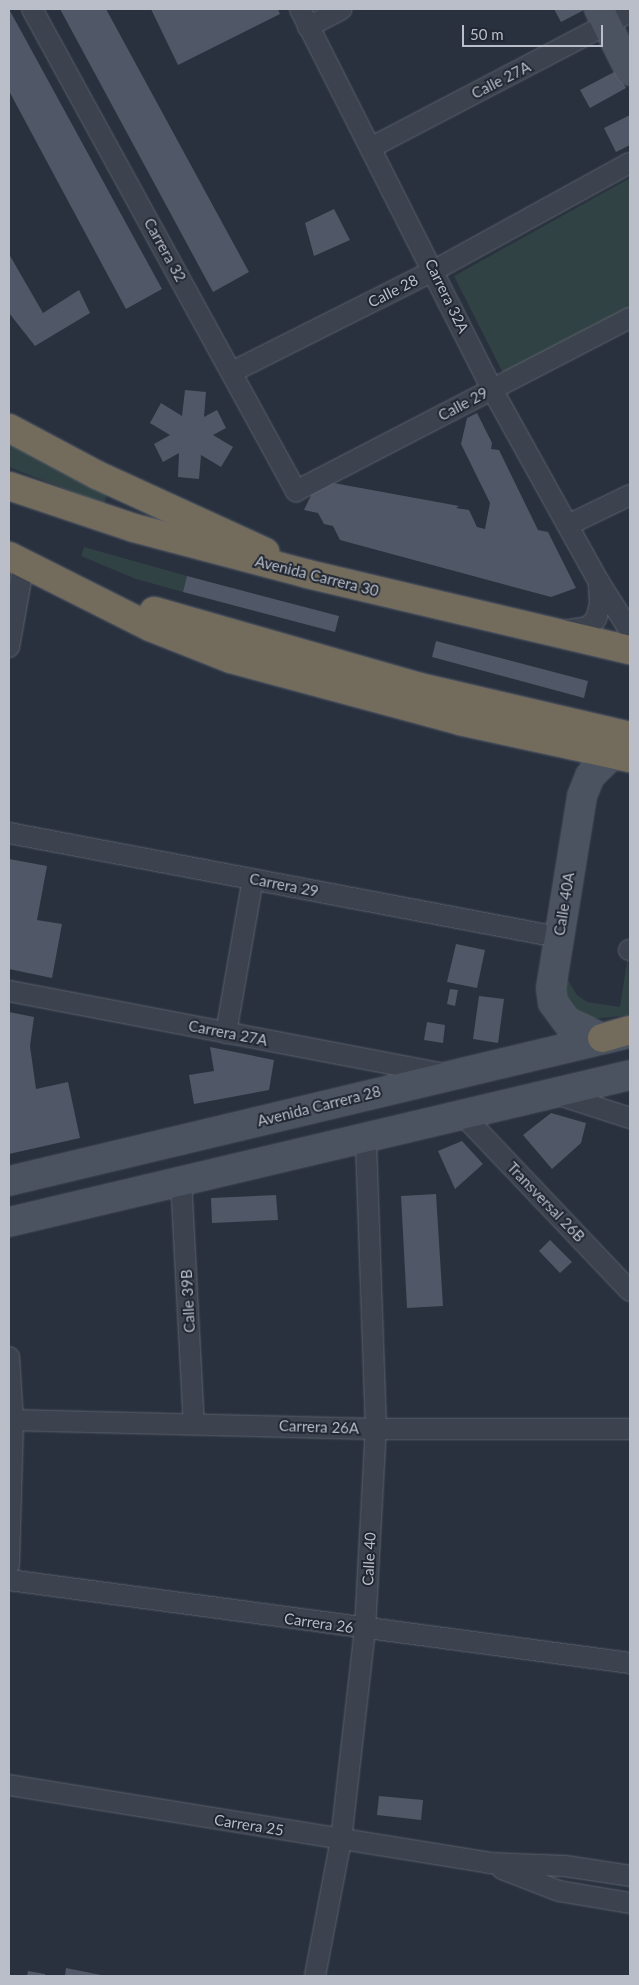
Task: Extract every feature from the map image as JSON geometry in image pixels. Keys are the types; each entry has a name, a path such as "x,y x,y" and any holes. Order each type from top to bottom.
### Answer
{"highway":[{"path":"9,428 97,475 232,534 308,574"},
{"name":"Avenida Carrera 30","path":"9,486 80,513 308,574 630,650"},
{"path":"16,560 150,626 231,659 460,721 625,749"},
{"path":"602,1038 630,1031"}],"main road":[{"path":"612,15 630,71"},
{"name":"Calle 40A","path":"602,1038 578,1030 553,1003 558,937 585,784 625,749"},
{"name":"Avenida Carrera 28","path":"9,1181 602,1038"},
{"path":"9,1222 181,1179 366,1138 461,1113 630,1075"}],"street":[{"name":"Carrera 32","path":"32,9 296,491"},
{"name":"Carrera 32A","path":"300,9 435,270 492,388 599,582 630,631"},
{"path":"308,27 342,9"},
{"name":"Calle 27A","path":"372,147 612,15"},
{"name":"Calle 28","path":"232,372 435,270 630,163"},
{"name":"Calle 29","path":"296,491 630,318"},
{"path":"568,525 630,495"},
{"path":"9,647 16,560"},
{"name":"Carrera 32A","path":"552,631 577,630 592,624 600,604 599,582"},
{"name":"Carrera 29","path":"9,833 558,937"},
{"path":"226,1033 254,879"},
{"name":"Carrera 27A","path":"9,991 448,1075"},
{"path":"553,1093 630,1118"},
{"name":"Transversal 26B","path":"461,1113 630,1291"},
{"name":"Calle 40","path":"315,1976 341,1840 365,1630 376,1429 366,1138"},
{"name":"Calle 39B","path":"181,1179 194,1423"},
{"path":"9,1357 11,1420 9,1565"},
{"name":"Carrera 26A","path":"11,1420 194,1423 376,1429 630,1429"},
{"name":"Carrera 26","path":"9,1580 365,1630 630,1663"},
{"name":"Carrera 25","path":"9,1785 489,1864 565,1866 630,1876"},
{"name":"Carrera 25","path":"489,1864 559,1891 630,1903"}],"shaded area":[{"path":"630,178 630,312 504,375 454,276"},
{"path":"9,441 107,495 104,504 9,467"},
{"path":"84,547 187,576 183,592 136,579 81,556"},
{"path":"628,955 630,1015 592,1019 570,1013 559,997 566,977 577,995 587,1002 620,1007"}],"building":[{"path":"9,9 162,289 126,309 9,91"},
{"path":"60,9 106,9 249,272 213,292"},
{"path":"151,9 278,9 280,14 178,65"},
{"path":"554,9 586,9 561,22"},
{"path":"616,71 626,88 590,108 580,90"},
{"path":"630,115 630,145 616,152 604,128"},
{"path":"334,209 350,240 314,256 305,223"},
{"path":"9,254 43,313 79,290 90,313 35,346 9,313"},
{"path":"185,390 206,392 204,417 217,410 226,428 213,435 233,447 221,467 201,455 199,479 178,477 179,453 163,462 154,444 170,435 150,423 161,403 182,416"},
{"path":"477,413 492,443 491,449 499,450 538,530 548,532 576,588 551,597 340,540 333,526 324,524 318,513 304,510 315,487 328,482 459,506 456,508 469,510 477,527 485,529 490,503 461,444 467,418"},
{"path":"187,576 339,616 335,632 183,592"},
{"path":"436,641 588,681 584,698 432,657"},
{"path":"9,859 47,866 37,920 62,924 52,978 9,969"},
{"path":"456,944 485,950 477,988 447,982"},
{"path":"450,989 458,990 455,1006 447,1004"},
{"path":"479,996 504,999 498,1043 473,1039"},
{"path":"9,1012 34,1017 30,1046 36,1089 68,1082 80,1138 9,1154"},
{"path":"427,1022 445,1025 443,1043 424,1040"},
{"path":"210,1047 274,1060 269,1090 194,1104 189,1075 214,1071"},
{"path":"551,1113 586,1123 581,1143 552,1169 523,1135"},
{"path":"462,1141 483,1164 455,1189 438,1151"},
{"path":"436,1194 443,1306 407,1308 401,1196"},
{"path":"276,1195 278,1220 212,1223 211,1198"},
{"path":"550,1240 572,1262 560,1273 539,1251"},
{"path":"379,1796 423,1800 421,1820 377,1815"},
{"path":"66,1968 101,1975 101,1976 65,1976"},
{"path":"28,1971 45,1974 45,1976 27,1976"}]}
